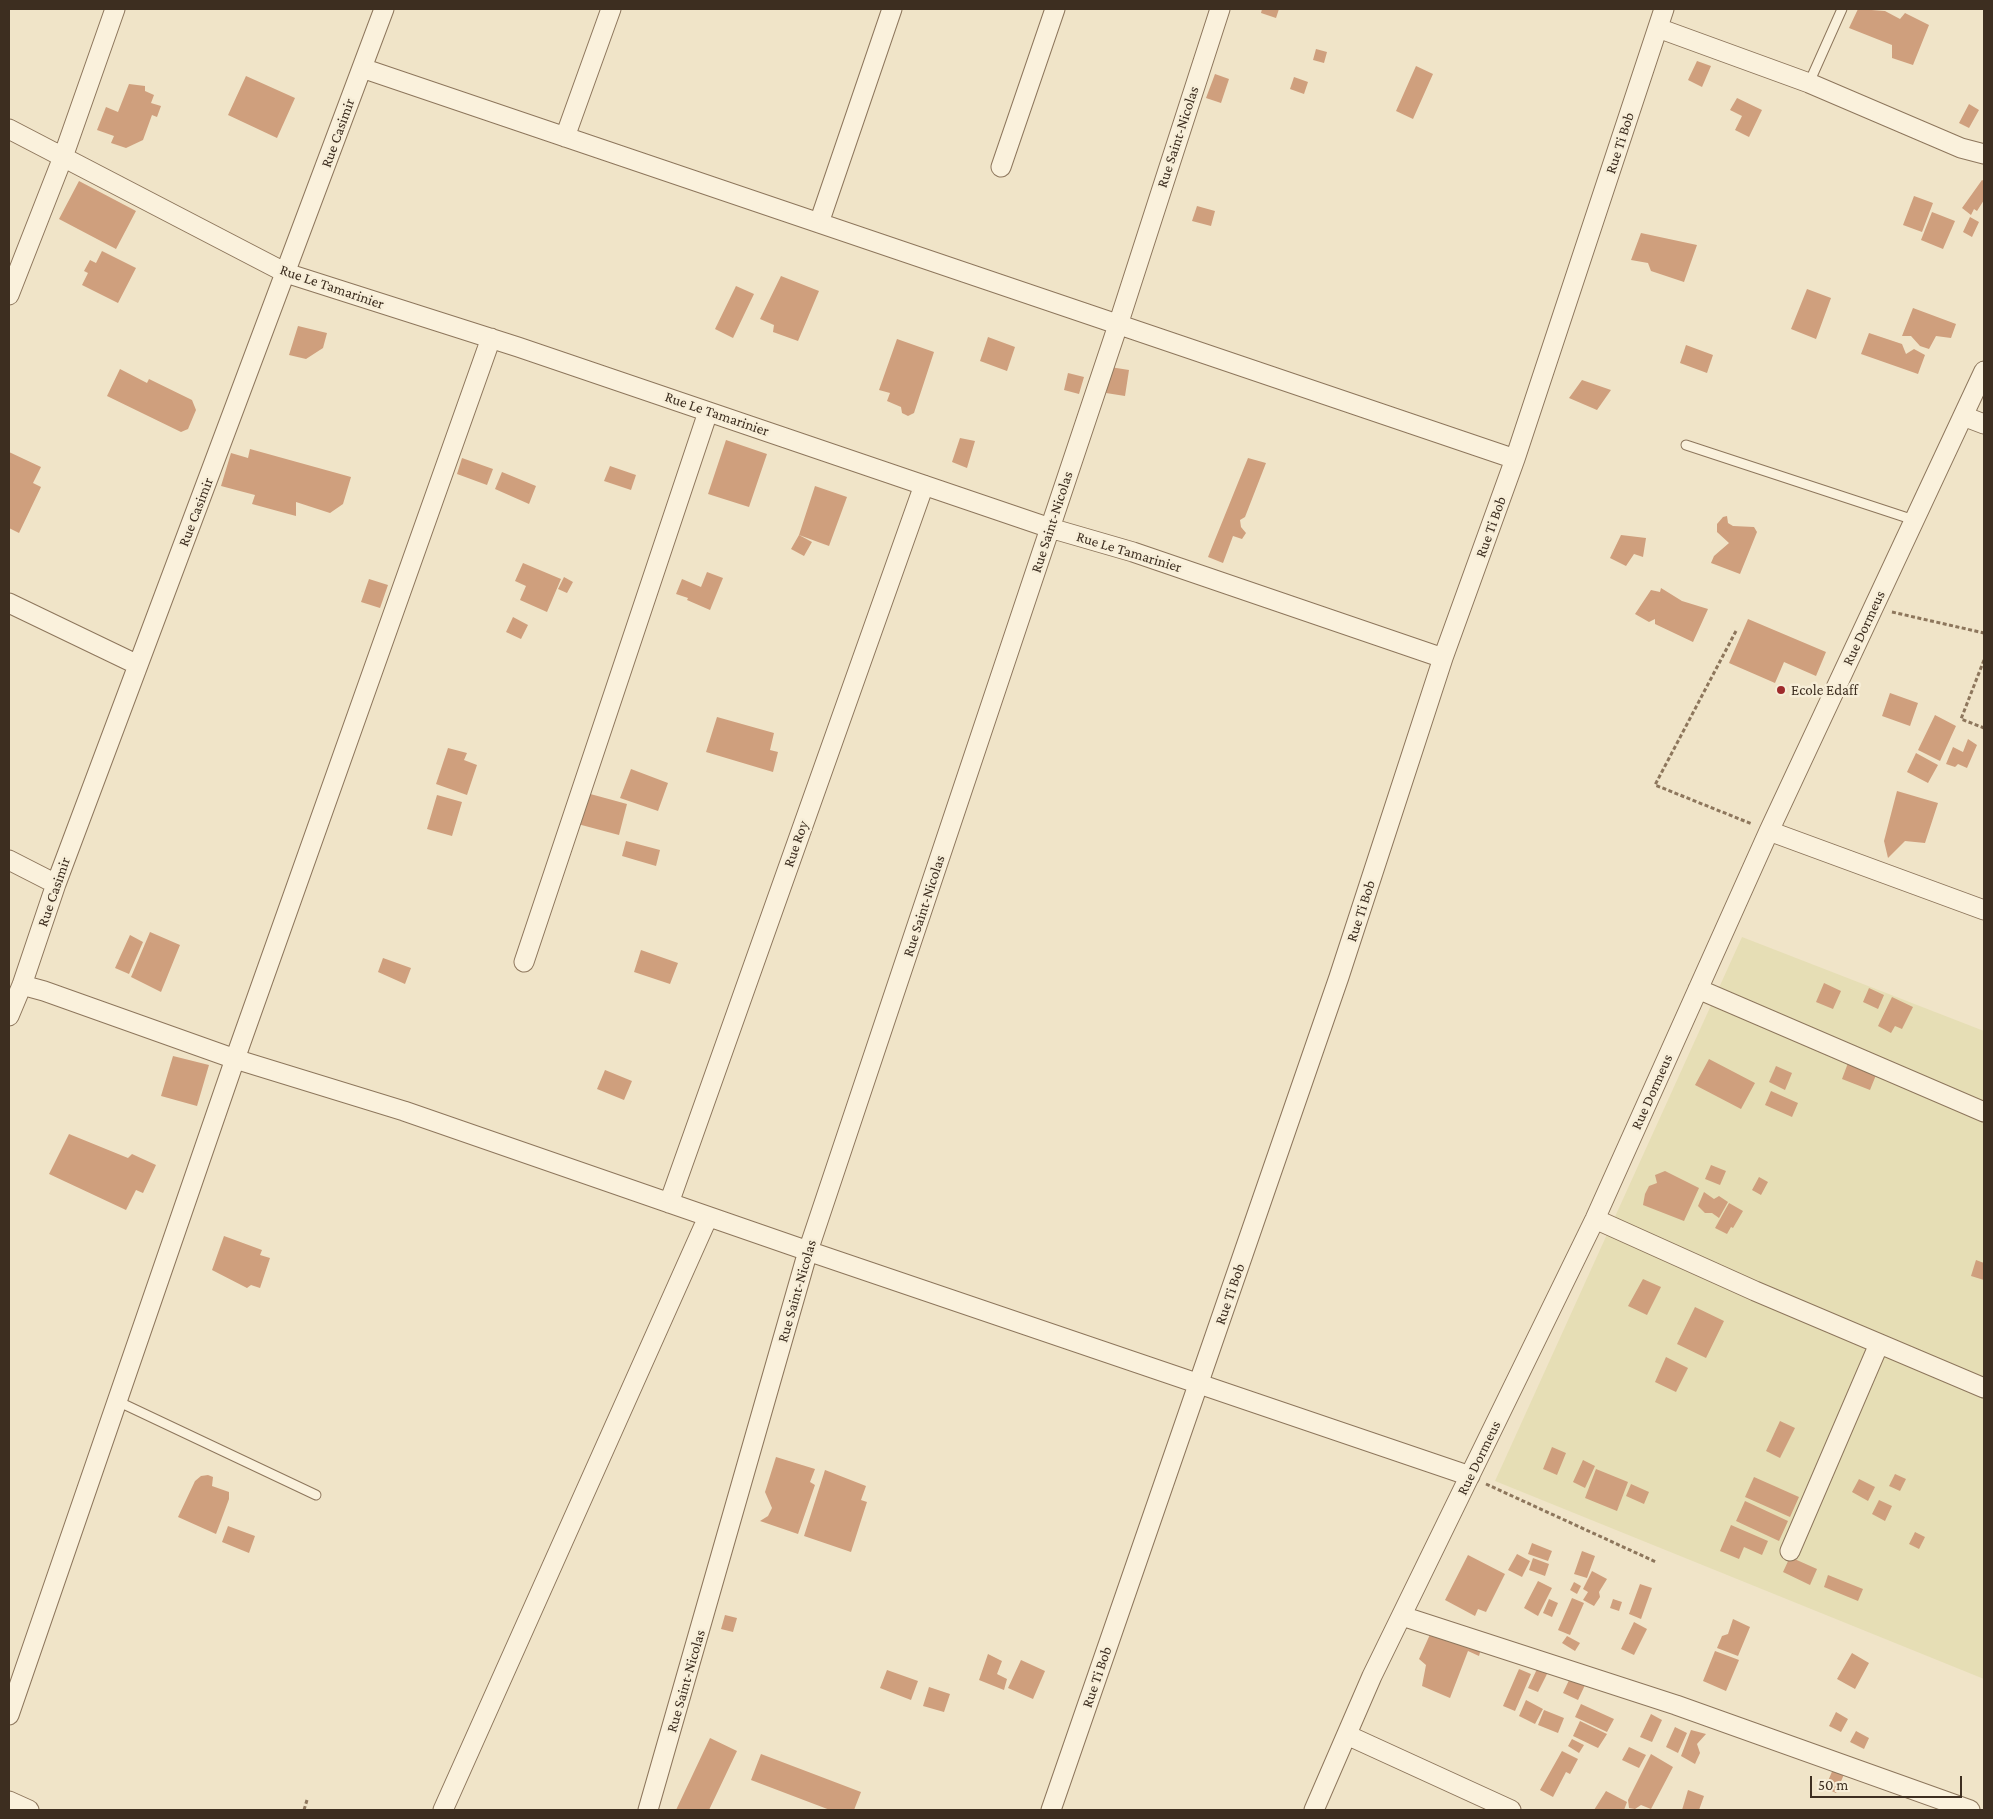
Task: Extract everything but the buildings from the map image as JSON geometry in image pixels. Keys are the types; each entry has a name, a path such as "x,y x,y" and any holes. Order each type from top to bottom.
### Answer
{"street":[{"path":"9,294 63,157 115,9"},
{"name":"Rue Casimir","path":"9,1016 22,985 56,884 384,9"},
{"path":"565,137 611,9"},
{"path":"818,223 892,9"},
{"path":"1001,167 1055,9"},
{"name":"Rue Saint-Nicolas","path":"648,1810 808,1251 1118,325 1220,9"},
{"name":"Rue Ti Bob","path":"1051,1810 1339,977 1442,658 1515,459 1664,9"},
{"path":"1658,28 1810,83 1962,148 1984,154"},
{"path":"362,68 1515,459"},
{"name":"Rue Le Tamarinier","path":"9,129 286,273 491,338 1050,528 1133,552 1442,658"},
{"path":"9,1715 234,1059 491,338"},
{"name":"Rue Dormeus","path":"1314,1810 1346,1735 1402,1616 1595,1219 1769,831 1984,371"},
{"path":"524,962 708,412"},
{"path":"1963,416 1984,424"},
{"name":"Rue Roy","path":"669,1203 924,485"},
{"path":"9,603 138,665"},
{"path":"1769,831 1984,910"},
{"path":"9,860 56,884"},
{"path":"22,985 44,991 234,1059 404,1112 1470,1476"},
{"path":"1698,989 1984,1112"},
{"path":"444,1810 708,1217"},
{"path":"1595,1219 1755,1291 1984,1388"},
{"path":"1790,1551 1879,1344"},
{"path":"1402,1616 1676,1705 1970,1810"},
{"path":"1346,1735 1512,1810"},
{"path":"9,1802 29,1810"}],"lane":[{"path":"1810,83 1842,9"},
{"path":"1686,445 1914,520"},
{"path":"117,1401 316,1495"}],"path":[{"path":"1873,608 1984,633"},
{"path":"1736,631 1655,786 1769,831"},
{"path":"1984,660 1960,719 1984,728"},
{"path":"1470,1476 1656,1562"},
{"path":"304,1810 307,1800"}],"shaded area":[{"path":"1742,937 1984,1031 1984,1679 1495,1481"}],"place":[{"name":"Ecole Edaff","path":"1781,690"}]}
